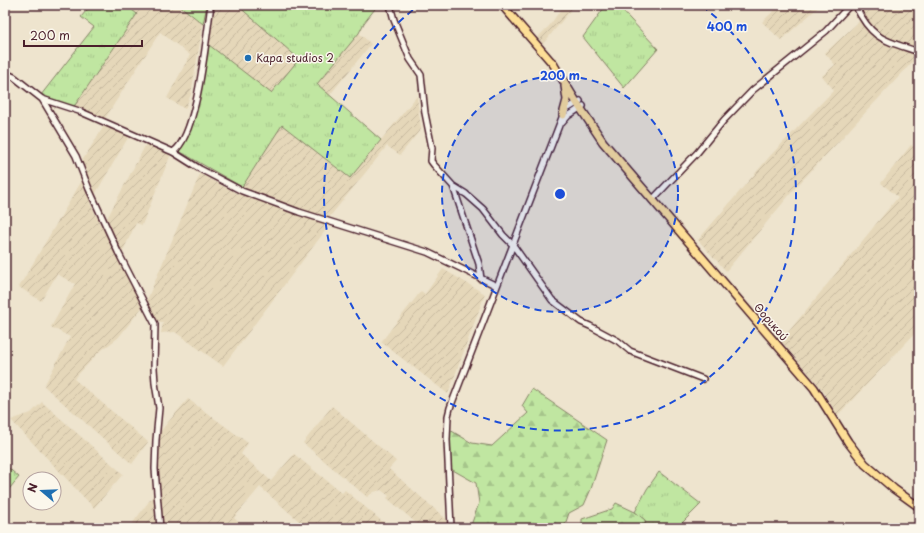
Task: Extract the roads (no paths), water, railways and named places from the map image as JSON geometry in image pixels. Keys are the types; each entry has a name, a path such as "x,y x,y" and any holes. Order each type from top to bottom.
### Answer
{"main road":[{"name":"Θορικού","path":"502,5 568,82 580,105"},
{"name":"Θορικού","path":"552,62 603,142 814,388 848,442 865,464 894,489 919,507"},
{"path":"561,77 567,100 563,115"}],"street":[{"path":"173,152 178,148 182,141 198,98 211,5"},
{"path":"390,5 394,20 410,59 422,75 422,95 432,148 431,161 453,186 466,194 483,209 503,236 513,245 552,300 581,322 618,341 630,351 703,379"},
{"path":"652,200 689,162 724,120 749,95 822,35 850,5"},
{"path":"855,5 864,22 878,36 919,52"},
{"path":"5,73 14,77 42,98 79,111 173,152 200,169 242,191 299,212 427,252 497,286"},
{"path":"42,98 76,156 89,189 118,252 155,324 154,368 159,408 155,469 160,528"},
{"path":"451,528 447,440 448,416 452,400 563,115 567,109 580,105"},
{"path":"559,127 580,105"},
{"path":"453,186 477,257 481,279"}],"place":[{"name":"Kapa studios 2","path":"248,58"}]}
